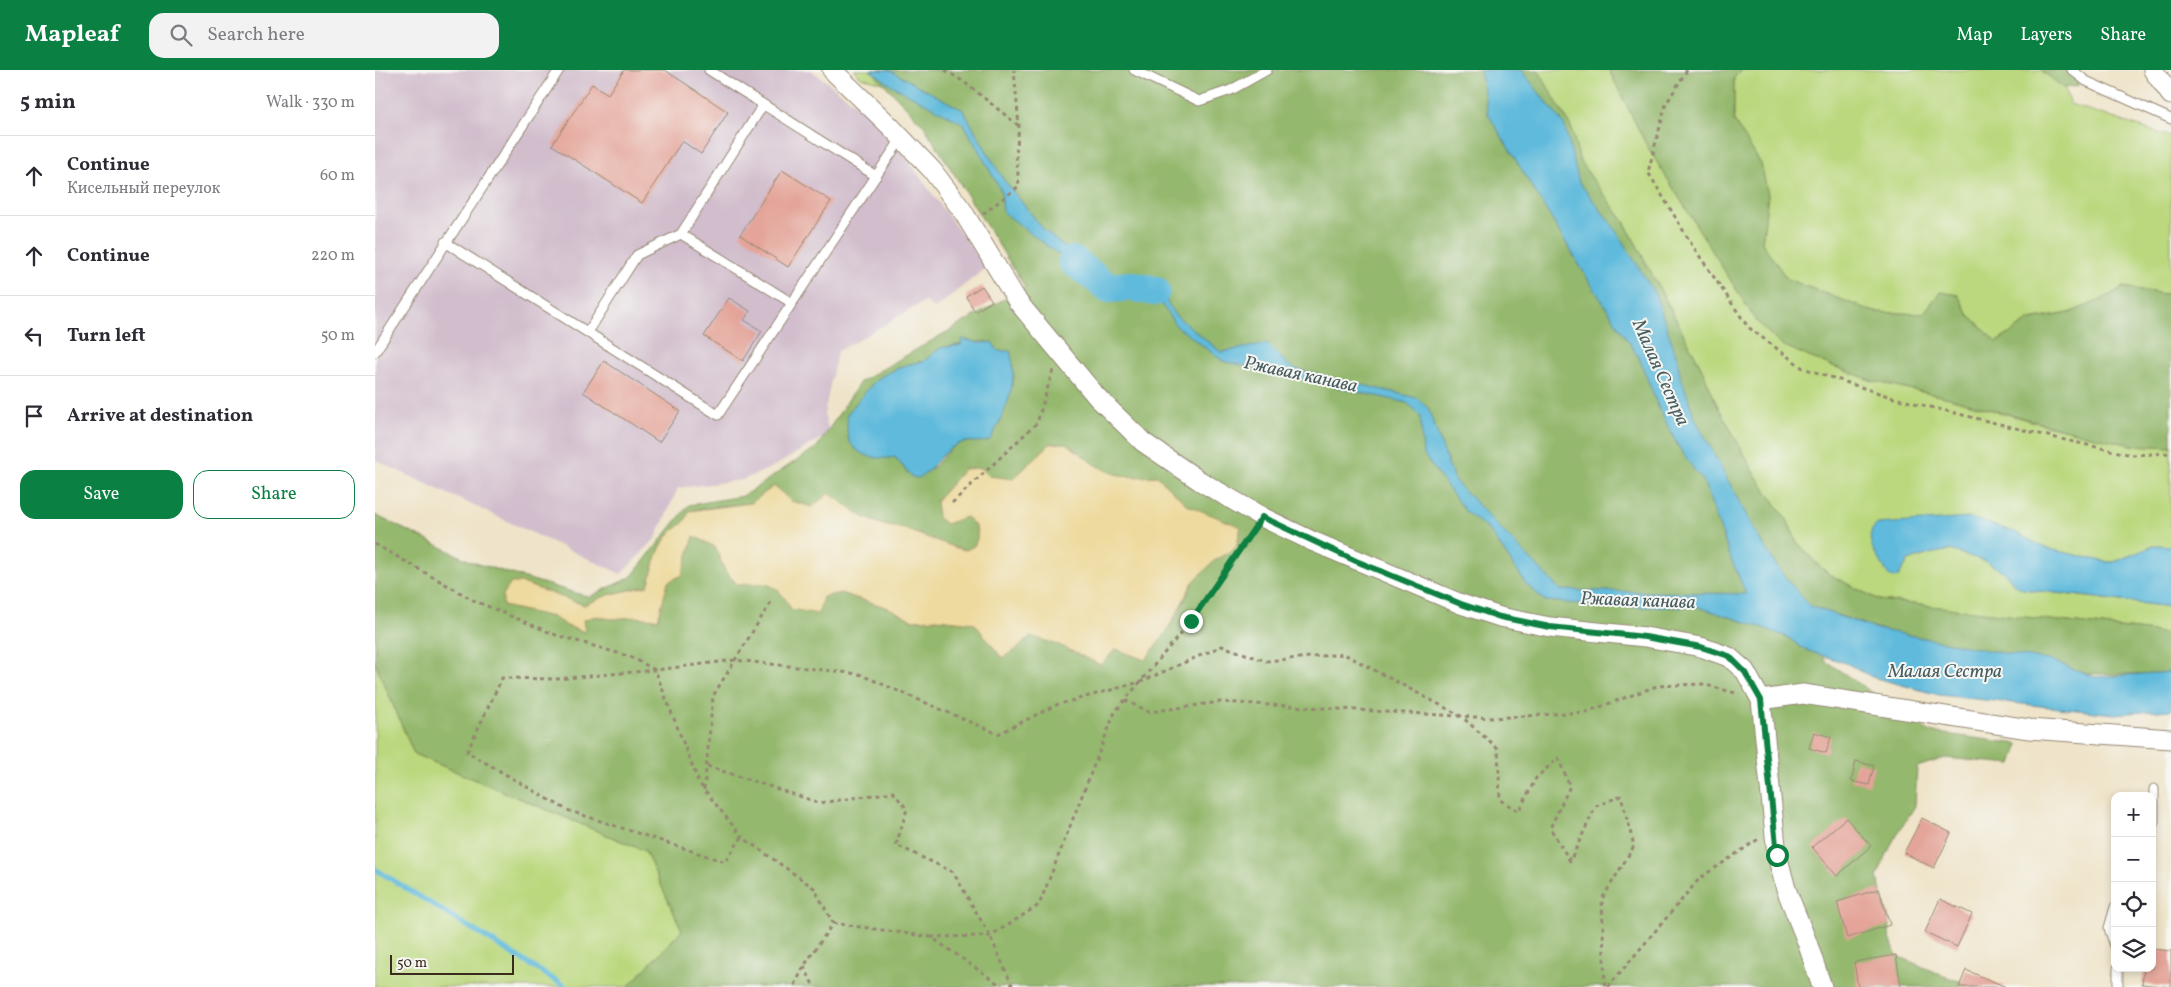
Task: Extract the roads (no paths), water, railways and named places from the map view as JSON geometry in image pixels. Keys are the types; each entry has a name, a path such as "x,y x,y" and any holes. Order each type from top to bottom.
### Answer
{"street":[{"path":"832,70 932,170 962,210 1018,302 1097,397 1143,442 1200,481 1262,517 1356,561 1461,604 1500,617 1550,627 1645,637 1701,647 1729,656 1745,672 1761,700 1777,855 1786,889 1822,987"},
{"path":"2153,70 2171,95"},
{"path":"1761,700 1803,694 2029,729 2171,740"}],"lane":[{"path":"375,352 559,70"},
{"path":"709,70 876,176"},
{"path":"1134,70 1199,101 1231,90 1267,70"},
{"path":"2072,70 2086,82 2171,119"},
{"path":"588,332 637,255 681,234 763,105"},
{"path":"445,242 718,416 876,176 897,145 904,140"},
{"path":"681,234 792,303"},
{"path":"2111,921 2109,928 2111,934"},
{"path":"2118,972 2118,987"}],"water":[{"name":"Малая Сестра","path":"870,70 889,70 963,110 1003,179 1045,231 1108,283 1160,289 1174,314 1221,352 1267,344 1292,368 1417,398 1428,408 1454,480 1560,590 1746,594 1731,559 1703,480 1678,446 1658,407 1639,358 1589,281 1488,114 1480,70 1521,70 1564,124 1579,182 1613,226 1655,294 1677,357 1679,370 1694,416 1756,533 1780,571 1810,606 1877,629 2002,653 2050,660 2095,677 2171,672 2171,710 2114,714 1939,695 1872,677 1846,663 1805,650 1787,637 1698,607 1620,607 1545,601 1526,584 1489,530 1465,511 1423,454 1420,415 1407,403 1223,361 1175,325 1158,298 1097,284 1003,212 1001,191 964,124 891,85"},
{"path":"962,339 980,343 992,342 998,351 1010,351 1013,362 1012,385 1006,408 990,440 962,443 951,448 919,478 912,477 895,457 867,456 855,449 847,435 847,414 874,382 885,374 906,365 924,361 940,348 961,345"},
{"path":"1971,518 2015,532 2045,548 2107,562 2114,562 2156,545 2171,546 2171,607 2023,589 2015,585 2004,572 1985,561 1950,550 1908,561 1897,578 1890,577 1873,550 1870,536 1872,529 1878,524"}],"waterway":[{"name":"Ржавая канава","path":"1073,261 1109,288 1132,286 1155,291"},
{"path":"375,869 566,987"}]}
